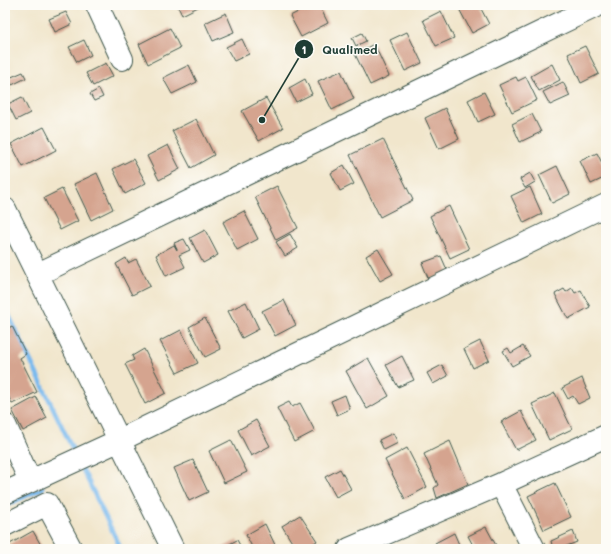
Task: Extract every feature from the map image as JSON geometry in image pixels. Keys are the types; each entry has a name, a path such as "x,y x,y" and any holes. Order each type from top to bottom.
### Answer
{"street":[{"path":"97,5 122,59"},
{"path":"38,274 598,5"},
{"path":"5,493 120,440 606,205"},
{"path":"5,209 173,549"},
{"path":"5,425 30,481"},
{"path":"349,549 501,484 606,436"},
{"path":"501,484 534,549"},
{"path":"5,525 47,504 71,549"}],"building":[{"path":"177,5 202,5 182,15"},
{"path":"312,5 319,5 328,23 301,37 290,16"},
{"path":"462,5 479,5 489,24 472,33 458,7"},
{"path":"441,11 454,38 436,46 423,20"},
{"path":"66,12 72,24 55,32 49,19"},
{"path":"226,13 234,32 213,41 205,23"},
{"path":"170,28 180,48 148,64 139,44"},
{"path":"407,32 422,63 405,71 390,40"},
{"path":"362,33 366,41 356,46 352,38"},
{"path":"242,39 249,54 234,61 226,47"},
{"path":"84,40 91,55 77,62 69,47"},
{"path":"374,44 389,76 370,85 355,54"},
{"path":"585,46 599,74 581,83 568,54"},
{"path":"106,63 113,76 93,86 86,73"},
{"path":"552,64 560,80 539,91 531,76"},
{"path":"189,65 197,82 172,94 163,78"},
{"path":"341,71 354,99 332,110 318,81"},
{"path":"23,72 26,78 12,85 9,78"},
{"path":"5,76 11,89 5,92"},
{"path":"516,77 518,81 526,77 537,100 512,112 499,85"},
{"path":"305,79 312,94 296,102 289,88"},
{"path":"563,82 570,96 550,105 543,92"},
{"path":"99,89 103,97 94,101 90,94"},
{"path":"484,92 495,114 478,122 468,100"},
{"path":"22,97 30,113 16,120 8,104"},
{"path":"266,98 283,128 259,141 242,111"},
{"path":"445,108 459,139 439,149 425,118"},
{"path":"532,114 541,132 520,142 512,124"},
{"path":"196,119 214,155 191,168 172,131"},
{"path":"44,127 56,150 23,167 11,144"},
{"path":"383,139 413,200 380,217 350,155"},
{"path":"168,145 180,169 159,180 147,156"},
{"path":"597,153 606,171 606,177 591,184 580,161"},
{"path":"133,159 146,183 125,194 113,169"},
{"path":"344,165 354,184 340,191 331,173"},
{"path":"557,166 570,194 552,203 539,175"},
{"path":"97,173 113,209 91,220 74,184"},
{"path":"530,173 535,182 525,188 520,179"},
{"path":"277,186 298,228 276,240 255,197"},
{"path":"530,187 542,214 524,223 511,196"},
{"path":"62,189 78,221 60,230 44,198"},
{"path":"449,206 469,249 450,258 430,216"},
{"path":"244,211 258,239 237,250 223,222"},
{"path":"205,230 218,255 203,263 190,238"},
{"path":"290,234 298,248 285,256 276,242"},
{"path":"184,239 190,250 179,255 185,267 166,276 156,255 174,245 177,250 174,243"},
{"path":"378,249 393,274 380,281 366,256"},
{"path":"441,256 448,272 429,280 422,263"},
{"path":"126,258 128,263 136,259 150,286 132,295 116,264"},
{"path":"572,288 575,293 581,290 590,307 568,319 555,294 564,289 566,292"},
{"path":"284,300 296,325 275,336 262,311"},
{"path":"246,302 259,329 242,338 228,311"},
{"path":"205,318 221,349 205,357 189,327"},
{"path":"12,326 26,354 20,358 37,392 12,404 5,389 5,330"},
{"path":"181,330 198,363 177,373 160,341"},
{"path":"480,341 489,360 473,368 464,349"},
{"path":"523,346 530,356 512,366 503,351 508,348 511,353"},
{"path":"144,349 166,393 145,404 125,364 134,360 132,356"},
{"path":"402,356 414,380 398,387 386,365"},
{"path":"368,358 389,396 367,409 346,371"},
{"path":"442,365 448,376 433,384 427,373"},
{"path":"582,378 590,398 578,404 573,396 568,399 562,388"},
{"path":"555,393 572,429 549,440 532,404"},
{"path":"345,395 350,409 337,415 331,401"},
{"path":"36,397 47,418 23,431 12,410"},
{"path":"289,402 292,407 300,403 315,431 294,442 277,408"},
{"path":"521,411 536,440 516,450 501,422"},
{"path":"256,420 270,446 251,456 238,430"},
{"path":"393,433 398,443 384,450 379,440"},
{"path":"231,440 247,472 224,483 209,451"},
{"path":"450,441 468,484 437,498 434,488 438,485 424,454"},
{"path":"407,448 427,487 405,499 385,460"},
{"path":"193,460 208,492 189,501 174,468"},
{"path":"340,469 351,489 336,497 325,477"},
{"path":"555,483 571,517 544,530 528,496"},
{"path":"300,515 317,541 305,549 296,549 282,526"},
{"path":"265,524 277,549 253,549 246,535"},
{"path":"486,527 498,549 475,549 468,536"},
{"path":"33,531 42,547 38,549 10,549 8,545"},
{"path":"573,531 577,542 559,549 553,549 551,541"},
{"path":"454,533 461,549 438,549 435,543"},
{"path":"237,540 242,549 220,549"}],"waterway":[{"path":"5,307 75,454"},
{"path":"80,464 121,549"},
{"path":"5,506 43,488"}],"place":[{"name":"Qualimed","path":"262,120"}]}
